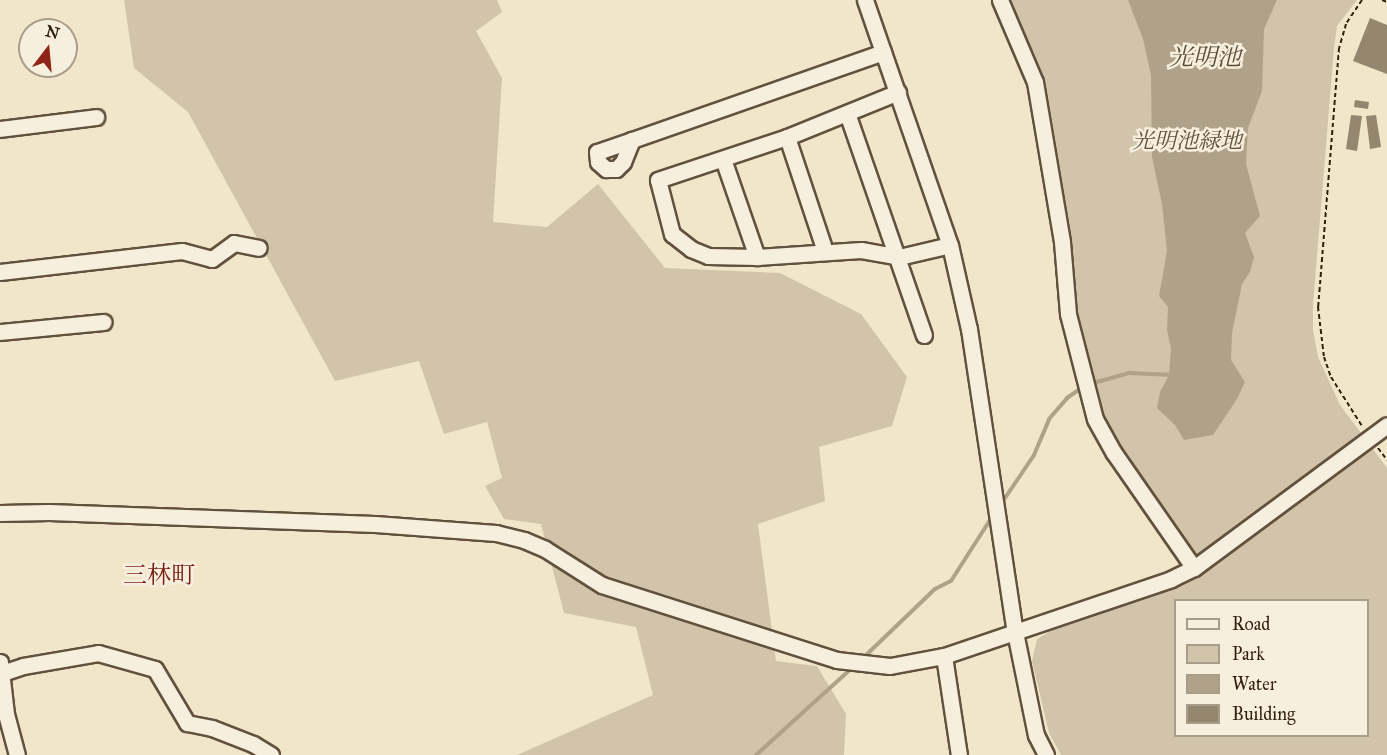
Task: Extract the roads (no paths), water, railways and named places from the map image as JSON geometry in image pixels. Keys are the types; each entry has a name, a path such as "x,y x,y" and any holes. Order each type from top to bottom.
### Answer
{"street":[{"path":"865,0 950,245 969,329 1015,633 1036,735 1046,755"},
{"path":"999,0 1035,82 1062,242 1068,314 1095,419 1114,453 1194,568"},
{"path":"632,140 883,52"},
{"path":"898,92 787,137 658,180 672,234 691,249 708,256 757,256 861,250 899,257 950,245"},
{"path":"847,112 899,257 924,335"},
{"path":"0,129 96,117"},
{"path":"787,137 825,251"},
{"path":"723,159 757,256"},
{"path":"0,272 182,251 212,259 234,243 259,248"},
{"path":"0,332 104,322"},
{"path":"0,513 49,512 375,524 496,533 524,540 545,549 602,585 837,660 890,666 944,656 1171,579 1194,568 1387,424"},
{"path":"17,755 6,714 1,667 23,666 98,653 155,669 187,723 222,732 253,744 271,755"},
{"path":"944,656 959,755"}],"water":[{"name":"光明池","path":"1128,0 1277,0 1264,29 1262,91 1248,128 1246,164 1260,216 1245,233 1254,257 1250,272 1242,284 1232,333 1231,360 1245,382 1237,399 1213,435 1184,440 1175,425 1157,408 1160,392 1169,375 1171,349 1167,330 1168,307 1159,296 1167,251 1162,204 1152,157 1151,75 1143,39"}],"waterway":[{"path":"1090,384 1129,373 1174,375"},
{"path":"1001,504 1034,455 1049,419 1067,398 1083,387"},
{"path":"863,658 935,589 951,581 992,517"},
{"path":"756,755 853,667"}],"district":[{"name":"三林町","path":"159,576"}],"park label":[{"name":"光明池緑地","path":"1187,141"}]}
